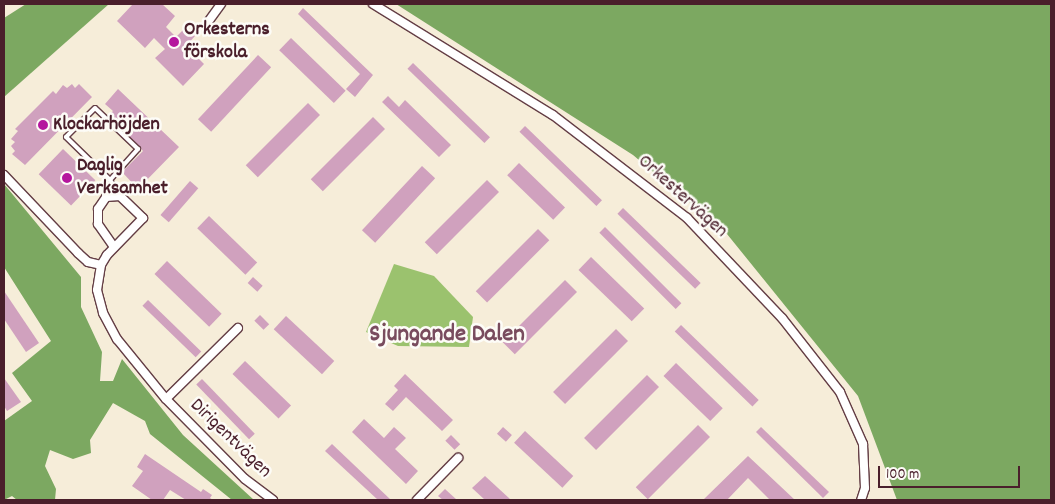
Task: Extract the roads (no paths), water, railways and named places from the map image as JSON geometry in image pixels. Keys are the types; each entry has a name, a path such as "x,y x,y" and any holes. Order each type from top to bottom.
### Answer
{"street":[{"path":"208,22 221,4"},
{"name":"Orkestervägen","path":"373,4 553,115 687,218 782,318 840,392 863,444 865,488 861,500"},
{"path":"4,175 78,253 88,262 101,265"},
{"path":"114,247 98,224 98,209 106,197 120,196"},
{"name":"Dirigentvägen","path":"120,196 143,218 114,247 101,265 97,290 103,313 117,338 166,399 245,479 273,500"},
{"name":"Dirigentvägen","path":"166,399 238,328"},
{"path":"417,500 458,458"}],"lane":[{"path":"110,180 138,150 94,108 66,138 110,180 120,196"}],"place":[{"name":"Orkesterns förskola","path":"174,42"},
{"name":"Klockarhöjden","path":"43,125"},
{"name":"Daglig Verksamhet","path":"67,178"}],"district":[{"name":"Sjungande Dalen","path":"447,335"}]}
